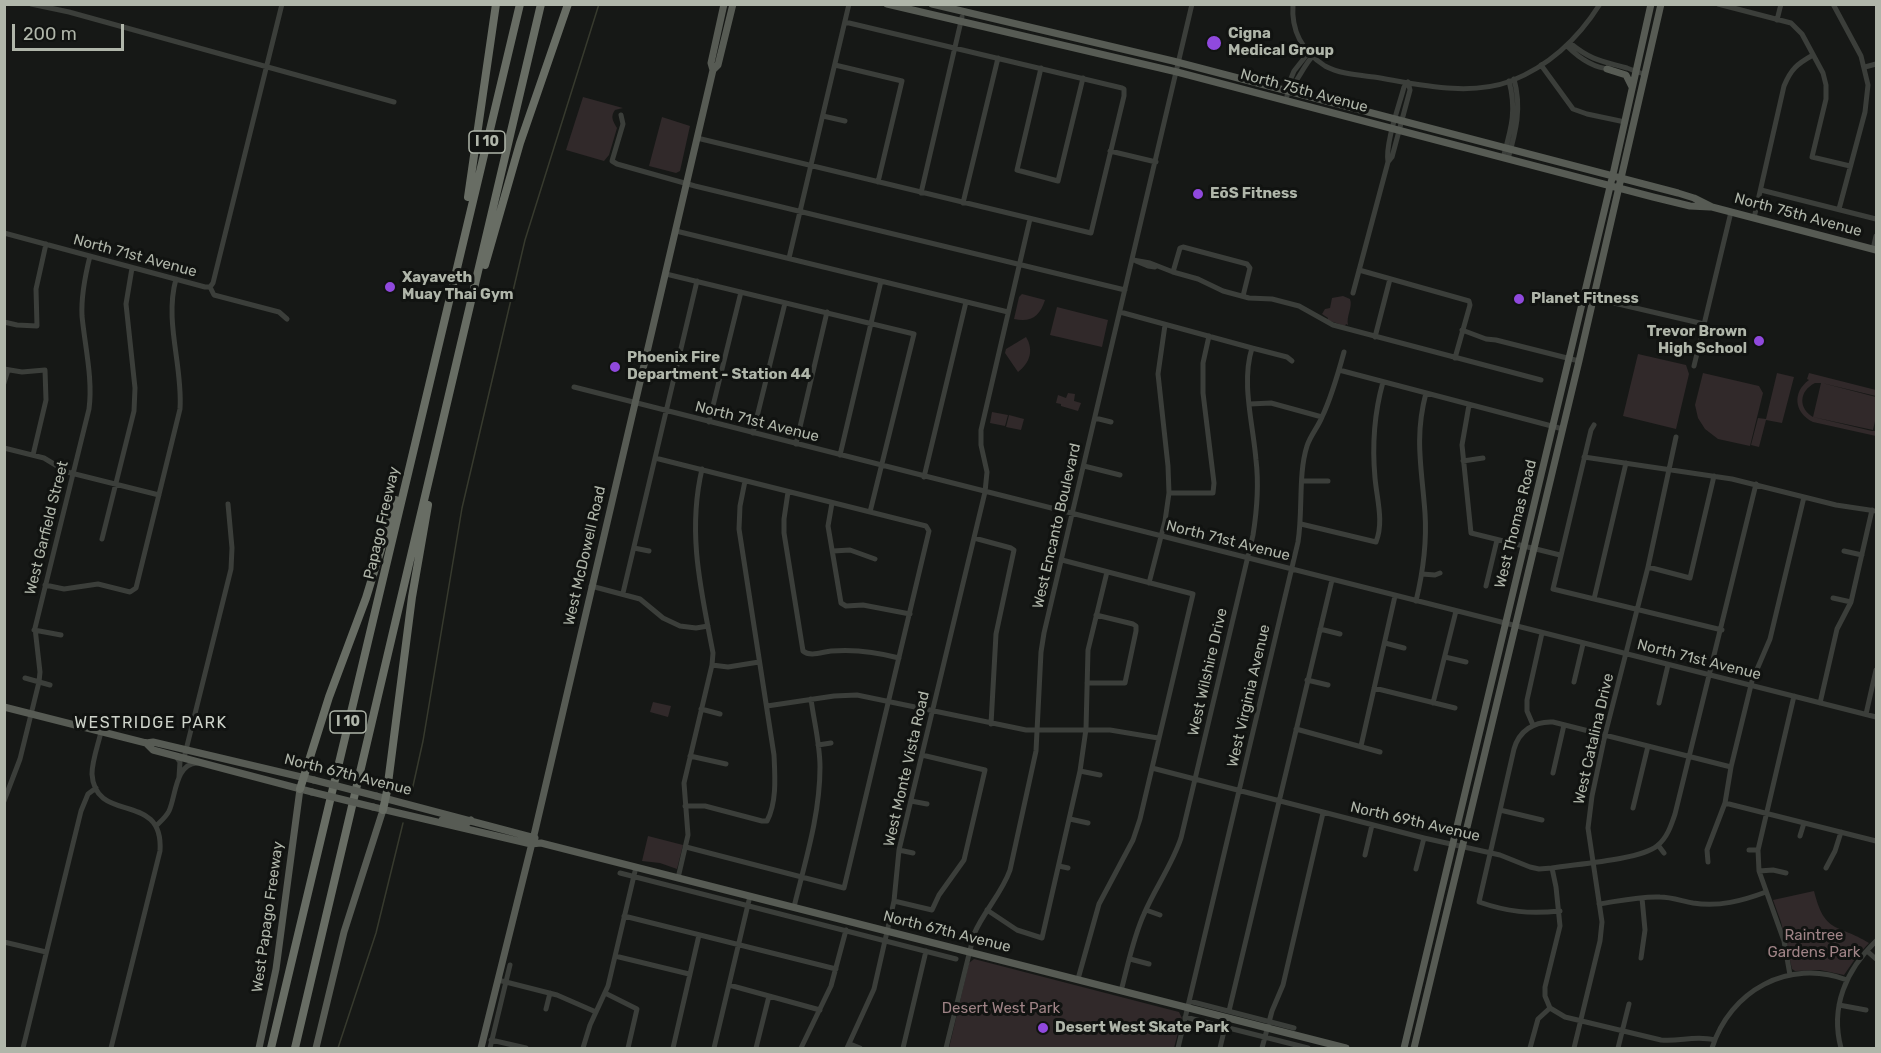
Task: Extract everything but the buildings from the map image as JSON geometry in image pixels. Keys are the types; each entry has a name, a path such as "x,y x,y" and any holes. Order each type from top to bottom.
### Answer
{"highway":[{"path":"454,279 476,157 496,4"},
{"name":"Papago Freeway","path":"271,1048 520,4"},
{"name":"I 10","path":"294,1048 541,4"},
{"path":"464,332 514,162 568,4"},
{"path":"300,789 366,598 390,522 409,447 427,396"},
{"path":"382,813 386,798 412,597 436,451"}],"main road":[{"name":"West McDowell Road","path":"481,1048 698,138 724,4"},
{"name":"West McDowell Road","path":"713,69 718,65 733,4"},
{"name":"North 75th Avenue","path":"887,4 962,19 1177,72 1690,206 1712,207"},
{"name":"North 75th Avenue","path":"932,4 1179,63 1399,120 1622,178 1694,198 1712,207 1875,249"},
{"name":"West Thomas Road","path":"1404,1048 1611,186 1651,4"},
{"name":"West Thomas Road","path":"1414,1048 1594,298 1661,4"},
{"path":"1016,34 1061,41 1067,41 1070,37 1077,46 1086,51"},
{"path":"1607,69 1626,75 1632,88"},
{"name":"North 67th Avenue","path":"4,707 146,743 153,742 208,764 373,807 382,813 399,814 531,844 541,843 1121,991 1188,1004 1346,1048"},
{"name":"North 67th Avenue","path":"146,743 153,750 303,777 424,807 533,836 541,843"},
{"path":"1477,745 1486,747"},
{"name":"West Papago Freeway","path":"259,1048 274,978 300,789"},
{"path":"316,1048 344,932 382,813"},
{"path":"1460,817 1469,819"},
{"path":"421,820 437,819 466,824 471,820"}],"street":[{"path":"31,4 69,12 394,102"},
{"path":"210,287 213,283 282,4"},
{"path":"789,258 849,4"},
{"name":"West Encanto Boulevard","path":"946,1048 974,934 1004,885 1010,870 1030,784 1038,731 1041,652 1192,4"},
{"path":"1293,4 1293,24 1296,34 1311,54 1326,66 1344,73 1410,83 1467,88 1511,80 1540,65 1569,45 1600,4"},
{"path":"1718,4 1737,7 1791,23 1802,34 1823,73 1826,85 1826,99 1812,157 1850,166"},
{"path":"1777,20 1781,4"},
{"path":"1833,4 1861,57 1868,85 1868,101 1839,209"},
{"path":"921,193 962,19"},
{"path":"698,138 1091,233 1124,89 845,22"},
{"path":"1569,45 1588,63 1607,69 1646,74"},
{"path":"1569,45 1599,62 1636,72"},
{"path":"1288,93 1294,71 1311,54"},
{"path":"1754,218 1784,87 1792,70 1813,55"},
{"path":"963,203 998,58"},
{"path":"1865,67 1876,64"},
{"path":"835,65 902,81 878,182"},
{"path":"1540,65 1573,109 1625,122"},
{"path":"1041,68 1017,170 1058,180 1083,78"},
{"path":"1506,158 1519,111 1517,93 1511,80"},
{"path":"1353,293 1388,162 1387,155 1410,90 1410,83"},
{"path":"621,116 623,124 612,161 627,167 687,184 1125,291"},
{"path":"823,116 845,121"},
{"path":"1110,151 1156,162"},
{"path":"1761,190 1876,219"},
{"path":"1694,366 1731,212"},
{"name":"West Monte Vista Road","path":"848,1046 872,996 894,901 899,850 985,492 987,472 981,445 981,430 1030,219"},
{"path":"676,231 1008,312"},
{"name":"North 71st Avenue","path":"4,233 210,287 214,295 279,312 287,319"},
{"path":"1875,249 1876,236"},
{"path":"4,322 37,326 36,289 46,244"},
{"path":"1173,272 1180,248 1183,247 1250,265 1243,296"},
{"name":"West Garfield Street","path":"4,801 17,766 39,682 40,672 34,630 90,403 82,307 84,280 90,256"},
{"path":"1133,260 1142,260 1157,267 1198,279 1223,291 1243,296 1272,298 1299,306 1327,323 1541,380"},
{"path":"102,539 131,426 134,403 126,304 132,268"},
{"path":"1359,270 1469,301 1455,357"},
{"path":"666,274 914,334 870,512"},
{"path":"45,585 67,589 98,584 128,591 134,591 137,586 180,409 171,310 176,279"},
{"path":"1375,337 1390,279"},
{"path":"623,593 697,281"},
{"path":"840,455 881,281"},
{"path":"709,422 741,292"},
{"path":"1584,296 1704,324"},
{"path":"924,477 966,302"},
{"path":"753,433 785,303"},
{"path":"796,444 827,312"},
{"path":"1120,312 1287,357 1292,361"},
{"path":"1149,583 1169,493 1158,374 1166,324"},
{"path":"1462,330 1579,361"},
{"path":"1169,493 1212,493 1214,483 1203,393 1203,363 1209,336"},
{"name":"West Wilshire Drive","path":"1121,991 1138,928 1176,852 1248,559 1258,492 1247,368 1252,348"},
{"name":"West Virginia Avenue","path":"1178,1048 1292,570 1301,524 1303,466 1307,445 1322,417 1344,352"},
{"path":"4,382 6,370 22,372 45,370 46,400 33,455"},
{"path":"1339,370 1563,429"},
{"path":"1301,524 1376,543 1380,525 1374,440 1375,420 1383,382"},
{"name":"North 71st Avenue","path":"574,387 1876,717"},
{"path":"1416,601 1425,545 1425,514 1419,465 1418,432 1426,393"},
{"path":"1250,404 1271,404 1322,417"},
{"path":"1469,405 1462,445 1471,533 1560,555"},
{"path":"1095,418 1111,422"},
{"path":"1594,424 1553,589 1722,630"},
{"name":"West Catalina Drive","path":"1574,1048 1600,941 1602,922 1588,820 1605,735 1648,567 1676,437"},
{"path":"4,448 44,458 64,471 159,495"},
{"path":"1584,457 1714,476 1756,484 1836,505 1874,510 1851,602 1838,626 1820,703"},
{"path":"655,458 926,526 929,531 844,888 686,847"},
{"path":"1463,461 1483,458"},
{"path":"1594,599 1626,463"},
{"path":"1084,466 1120,475"},
{"path":"678,878 688,830 684,783 712,665 713,652 694,534 695,506 702,470"},
{"path":"1648,567 1690,578 1714,476"},
{"path":"685,806 705,806 767,821 772,804 775,769 739,529 740,506 745,481"},
{"path":"1302,481 1328,481"},
{"name":"North 69th Avenue","path":"1152,768 1239,789 1323,813 1490,852 1530,867 1552,868 1638,855 1658,845 1667,834 1675,814 1756,484"},
{"path":"788,492 784,533 802,649 808,655 827,651 855,651 900,658"},
{"path":"1708,862 1707,850 1725,803 1731,767 1751,686 1770,639 1804,497"},
{"path":"832,502 828,526 840,599 843,605 881,608 910,614"},
{"path":"184,754 231,569 232,548 228,504"},
{"path":"974,538 1014,550 996,634 991,724"},
{"path":"1486,585 1497,540"},
{"path":"634,548 649,551"},
{"path":"833,551 850,550 875,559"},
{"path":"1844,551 1862,555"},
{"path":"1062,560 1193,594 1137,829 1099,904 1078,979"},
{"path":"987,910 1017,930 1042,938 1080,771 1086,729 1088,650 1107,572"},
{"path":"1422,574 1440,573"},
{"path":"1229,1011 1332,580"},
{"path":"591,586 640,599 674,624 689,628 708,626"},
{"path":"1361,746 1395,596"},
{"path":"1833,598 1851,602"},
{"path":"1433,703 1456,611"},
{"path":"1087,683 1125,682 1136,626 1096,615"},
{"path":"1320,629 1340,634"},
{"path":"34,630 61,635"},
{"path":"1533,725 1527,711 1527,700 1542,633"},
{"path":"1384,643 1404,648"},
{"path":"1574,682 1583,644"},
{"path":"1445,657 1466,662"},
{"path":"712,665 728,667 759,662"},
{"path":"1659,703 1668,665"},
{"path":"1866,714 1876,670"},
{"path":"25,678 50,685"},
{"path":"1308,680 1328,685"},
{"path":"1374,688 1455,708"},
{"path":"767,706 857,695 991,724 1038,731 1086,729 1129,732 1158,738"},
{"path":"1790,975 1784,941 1759,871 1758,850 1794,696"},
{"path":"794,907 817,809 820,767 811,699"},
{"path":"701,709 720,714"},
{"path":"1560,911 1532,914 1479,902 1515,743 1524,731 1533,725 1547,722 1731,767"},
{"path":"1553,773 1564,725"},
{"path":"1296,729 1380,752"},
{"path":"101,732 92,774 97,789 106,801 140,812 148,817 156,826 160,843 160,851 111,1048"},
{"path":"818,745 831,743"},
{"path":"1633,808 1648,746"},
{"path":"156,826 170,809 179,778 180,762 175,755"},
{"path":"894,901 932,910 939,895 964,860 985,770 922,755"},
{"path":"690,756 726,764"},
{"path":"179,778 185,768 191,764 208,764"},
{"path":"1080,771 1100,775"},
{"path":"23,1048 77,823 88,794 97,789"},
{"path":"911,801 927,804"},
{"path":"1725,803 1876,841"},
{"path":"1500,810 1542,820"},
{"path":"1262,1048 1283,985 1323,813"},
{"path":"1070,819 1088,823"},
{"path":"1800,836 1804,823"},
{"path":"1365,855 1372,825"},
{"path":"1826,868 1841,832"},
{"path":"1416,869 1424,838"},
{"path":"1658,845 1664,853"},
{"path":"899,850 913,853"},
{"path":"1749,850 1758,850"},
{"path":"1059,866 1068,868"},
{"path":"583,1048 588,1030 605,993 636,867"},
{"path":"1552,868 1560,911 1560,926 1545,987 1545,996 1550,1008 1560,1015 1581,1021 1668,1041 1701,1037 1714,1040"},
{"path":"1759,871 1773,870 1786,873"},
{"name":"North 67th Avenue","path":"620,873 956,959"},
{"path":"1599,904 1642,897 1663,897 1711,904 1741,901 1766,892"},
{"path":"714,1048 750,896"},
{"path":"1641,958 1645,930 1642,897"},
{"path":"1146,910 1160,915"},
{"path":"624,916 836,969"},
{"path":"801,1048 831,986 846,930"},
{"path":"673,1048 699,935"},
{"path":"1841,1048 1837,1025 1839,1005 1846,980 1854,966 1876,941"},
{"path":"4,942 46,952"},
{"path":"903,1048 926,951"},
{"path":"1867,951 1876,959"},
{"path":"615,956 690,974"},
{"path":"1130,959 1149,964"},
{"path":"490,1048 510,964"},
{"path":"1712,1048 1728,1014 1742,999 1764,984 1790,975 1821,973 1846,980"},
{"path":"498,980 563,997 596,1012"},
{"path":"729,985 820,1010"},
{"path":"546,1009 550,993"},
{"path":"605,993 637,1009 628,1048"},
{"path":"756,1048 769,996"},
{"name":"North 67th Avenue","path":"1188,1004 1229,1011 1268,1025 1294,1028"},
{"path":"1618,1048 1629,1004"},
{"path":"1839,1005 1866,1010"},
{"path":"1530,1048 1538,1019 1550,1008"},
{"path":"1185,1017 1308,1048"},
{"path":"1220,1048 1225,1027"},
{"path":"484,1038 526,1048"},
{"path":"1666,1048 1668,1041"},
{"path":"848,1046 860,1048"}],"green space":[{"path":"583,97 623,108 615,110 612,117 617,128 609,155 604,161 566,150"},
{"path":"662,117 690,126 680,171 676,173 649,166"},
{"path":"1022,294 1045,300 1034,317 1025,320 1014,319 1019,297"},
{"path":"1343,296 1351,302 1348,325 1345,326 1327,320 1328,318 1322,314 1325,309 1330,308 1332,298"},
{"path":"1057,307 1108,320 1102,347 1050,335"},
{"path":"1026,337 1030,347 1030,356 1018,372 1005,353 1006,349"},
{"path":"1638,354 1686,365 1689,374 1676,429 1623,416"},
{"path":"1703,373 1759,386 1763,393 1750,446 1718,439 1705,429 1698,418 1695,405"},
{"path":"1777,373 1794,377 1782,423 1766,420 1759,447 1751,445 1758,418 1766,419"},
{"path":"1809,373 1876,390 1876,396 1822,383 1876,397 1876,417 1873,430 1813,417 1876,431 1876,436 1813,422 1807,418 1799,408 1798,396 1809,380 1807,379","holes":["1821,383 1813,417 1803,404 1803,395 1810,386"]},
{"path":"1068,393 1075,394 1074,401 1081,403 1078,411 1056,403 1058,395 1066,398"},
{"path":"992,412 1008,415 1005,426 990,423"},
{"path":"1009,415 1024,419 1021,430 1006,427"},
{"path":"653,702 671,706 668,717 650,712"},
{"path":"648,836 683,845 677,869 660,863 642,861"},
{"name":"Raintree Gardens Park","path":"1814,891 1818,905 1828,922 1869,943 1844,975 1820,970 1795,971 1792,969 1781,922 1773,900"},
{"name":"Desert West Park","path":"974,959 1179,1012 1182,1018 1174,1048 949,1048 969,963"}],"waterway":[{"path":"411,795 423,741 462,508 525,240 599,4"},
{"path":"338,1048 376,933 403,823"}],"place":[{"name":"Cigna Medical Group","path":"1214,43"},
{"name":"EōS Fitness","path":"1198,194"},
{"name":"Xayaveth Muay Thai Gym","path":"390,287"},
{"name":"Planet Fitness","path":"1519,299"},
{"name":"Trevor Brown High School","path":"1759,341"},
{"name":"Phoenix Fire Department - Station 44","path":"615,367"},
{"name":"Desert West Skate Park","path":"1043,1028"}],"district":[{"name":"WESTRIDGE PARK","path":"151,723"}]}
